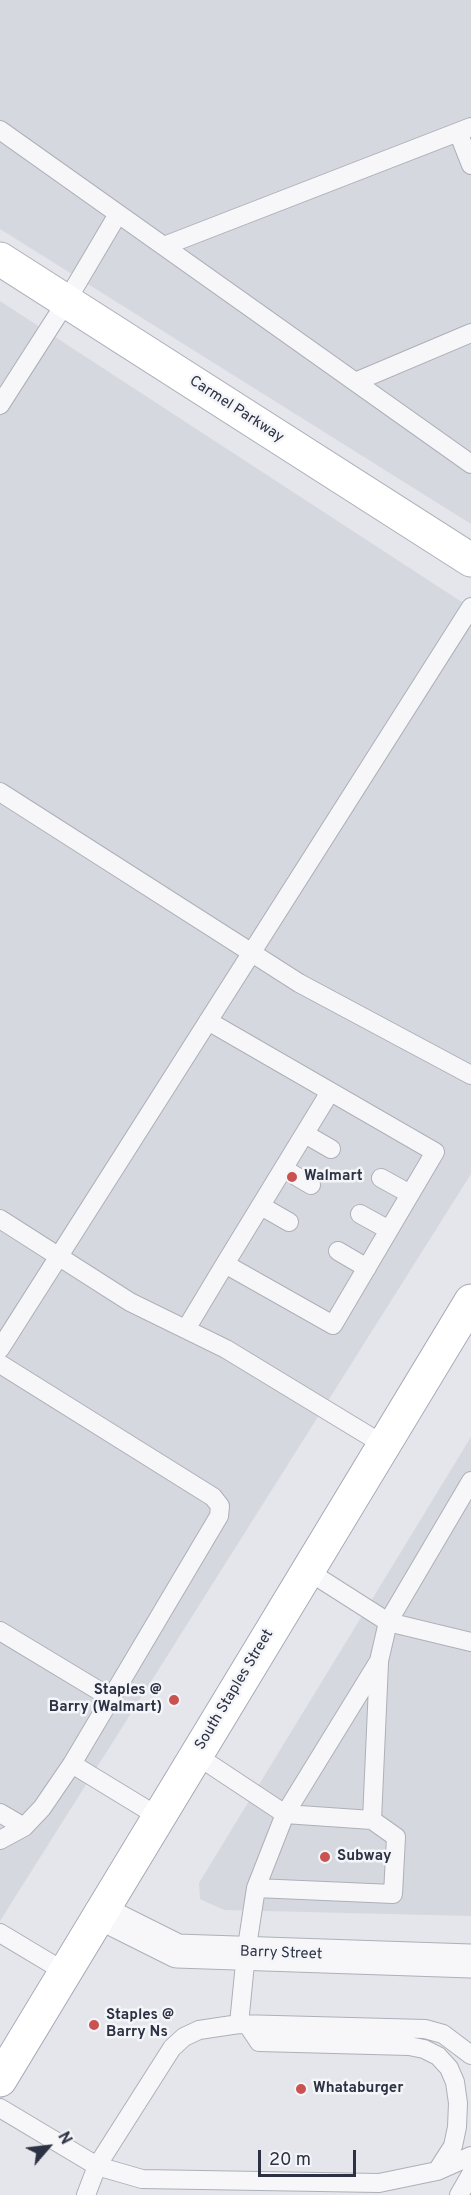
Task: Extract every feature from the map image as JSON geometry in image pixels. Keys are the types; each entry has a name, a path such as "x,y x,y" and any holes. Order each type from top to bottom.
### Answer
{"main road":[{"name":"Carmel Parkway","path":"0,260 471,560"},
{"name":"South Staples Street","path":"0,2080 471,1301"}],"street":[{"name":"Barry Street","path":"101,1912 177,1951 471,1960"}],"lane":[{"path":"164,246 464,129 471,165"},
{"path":"0,130 471,464"},
{"path":"0,405 66,302 118,214"},
{"path":"355,382 471,333"},
{"path":"0,370 15,380"},
{"path":"0,1349 471,607"},
{"path":"0,792 299,983 471,1075"},
{"path":"208,1021 435,1152 333,1325 225,1264"},
{"path":"186,1329 330,1092"},
{"path":"305,1134 331,1149"},
{"path":"284,1169 311,1185"},
{"path":"381,1178 410,1194"},
{"path":"261,1206 289,1222"},
{"path":"360,1214 389,1230"},
{"path":"0,1219 130,1302 226,1349 384,1445"},
{"path":"338,1251 367,1268"},
{"path":"0,1364 213,1497 220,1506 219,1516 72,1764 42,1808 24,1827 0,1840"},
{"path":"372,1820 379,1661 388,1622 471,1481"},
{"path":"308,1571 388,1622 471,1642"},
{"path":"0,1631 111,1698"},
{"path":"379,1661 285,1814 256,1888 246,1953 243,2024 260,2042 409,2046 424,2049 438,2056 449,2068 456,2082 458,2103 453,2146 437,2171"},
{"path":"196,1755 285,1814 372,1820 396,1837 393,1894 256,1888"},
{"path":"72,1764 159,1817"},
{"path":"0,1813 24,1827"},
{"path":"0,1933 65,1972"},
{"path":"86,2195 97,2166 172,2048 184,2037 199,2030 243,2024 426,2029 443,2034 471,2055"},
{"path":"0,2108 97,2166 141,2179 379,2183 437,2171 471,2156"},
{"path":"459,2195 471,2174"}],"shaded area":[{"path":"0,0 471,0 471,524 0,229"},
{"path":"0,301 471,608 471,1174 0,1921"},
{"path":"471,1437 471,1916 224,1910 200,1899 199,1883"}],"place":[{"name":"Walmart","path":"292,1177"},
{"name":"Staples @ Barry (Walmart)","path":"174,1700"},
{"name":"Subway","path":"325,1857"},
{"name":"Staples @ Barry Ns","path":"94,2025"},
{"name":"Whataburger","path":"301,2089"}]}
